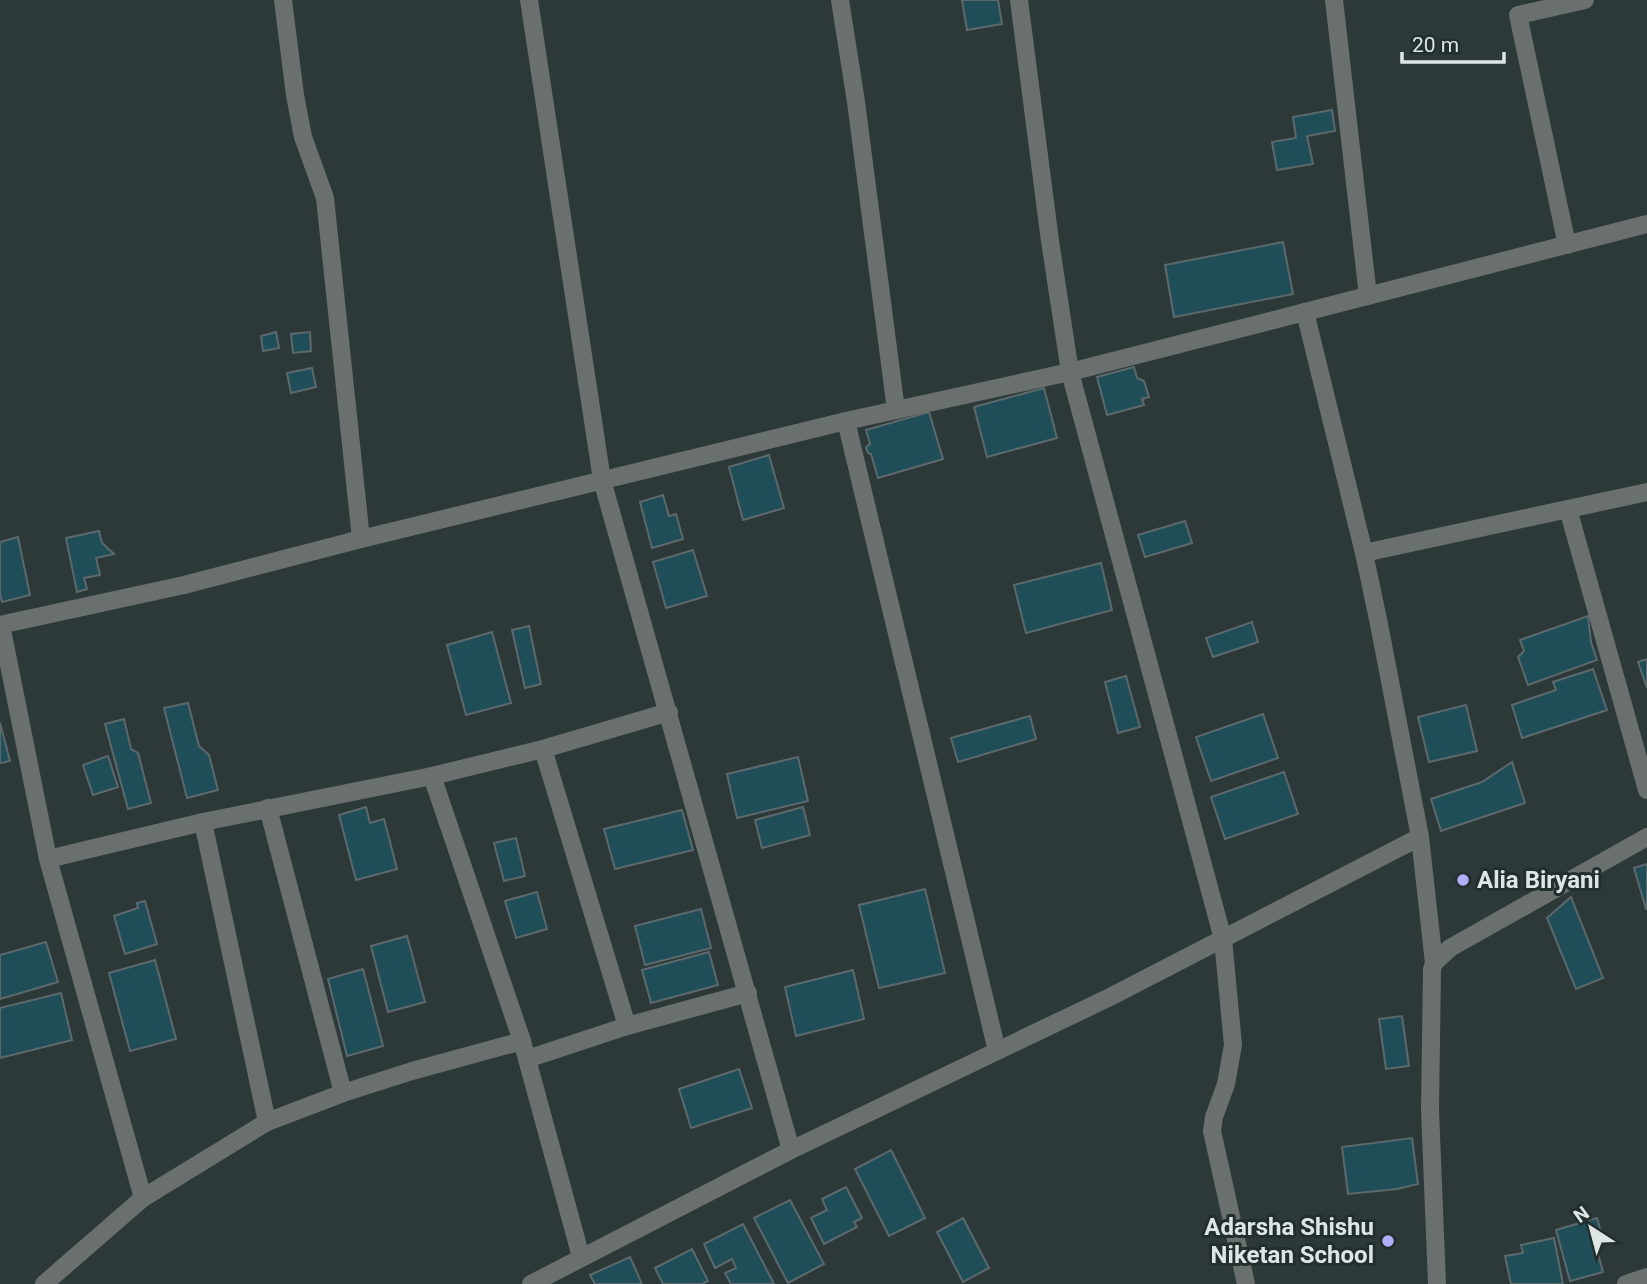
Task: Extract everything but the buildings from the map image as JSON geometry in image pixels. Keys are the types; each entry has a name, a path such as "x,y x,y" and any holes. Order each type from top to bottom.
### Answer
{"street":[{"path":"282,0 303,137 325,198 361,539"},
{"path":"529,0 602,481 791,1150"},
{"path":"840,0 896,410"},
{"path":"1019,0 1070,372 1223,939 1233,1045 1226,1084 1212,1131 1246,1284"},
{"path":"1334,0 1368,296"},
{"path":"1567,245 1517,7 1585,0"},
{"path":"143,1198 48,859 1,625 184,585 846,421 1070,372 1647,224"},
{"path":"1305,312 1364,553 1420,837 1434,963 1430,1110 1437,1284"},
{"path":"846,421 997,1051"},
{"path":"1364,553 1647,492"},
{"path":"1568,509 1647,790"},
{"path":"48,859 203,822 432,776 669,712"},
{"path":"543,748 627,1026"},
{"path":"432,776 522,1041 581,1257"},
{"path":"268,808 343,1093"},
{"path":"203,822 267,1122"},
{"path":"531,1284 791,1150 1223,939 1420,837"},
{"path":"1434,963 1450,948 1647,837"},
{"path":"527,1059 627,1026 748,993"},
{"path":"44,1284 143,1198 267,1122 343,1093 412,1071 522,1041"},
{"path":"1626,1284 1647,1277"}],"place":[{"name":"Alia Biryani","path":"1463,880"},
{"name":"Adarsha Shishu Niketan School","path":"1388,1241"}]}
